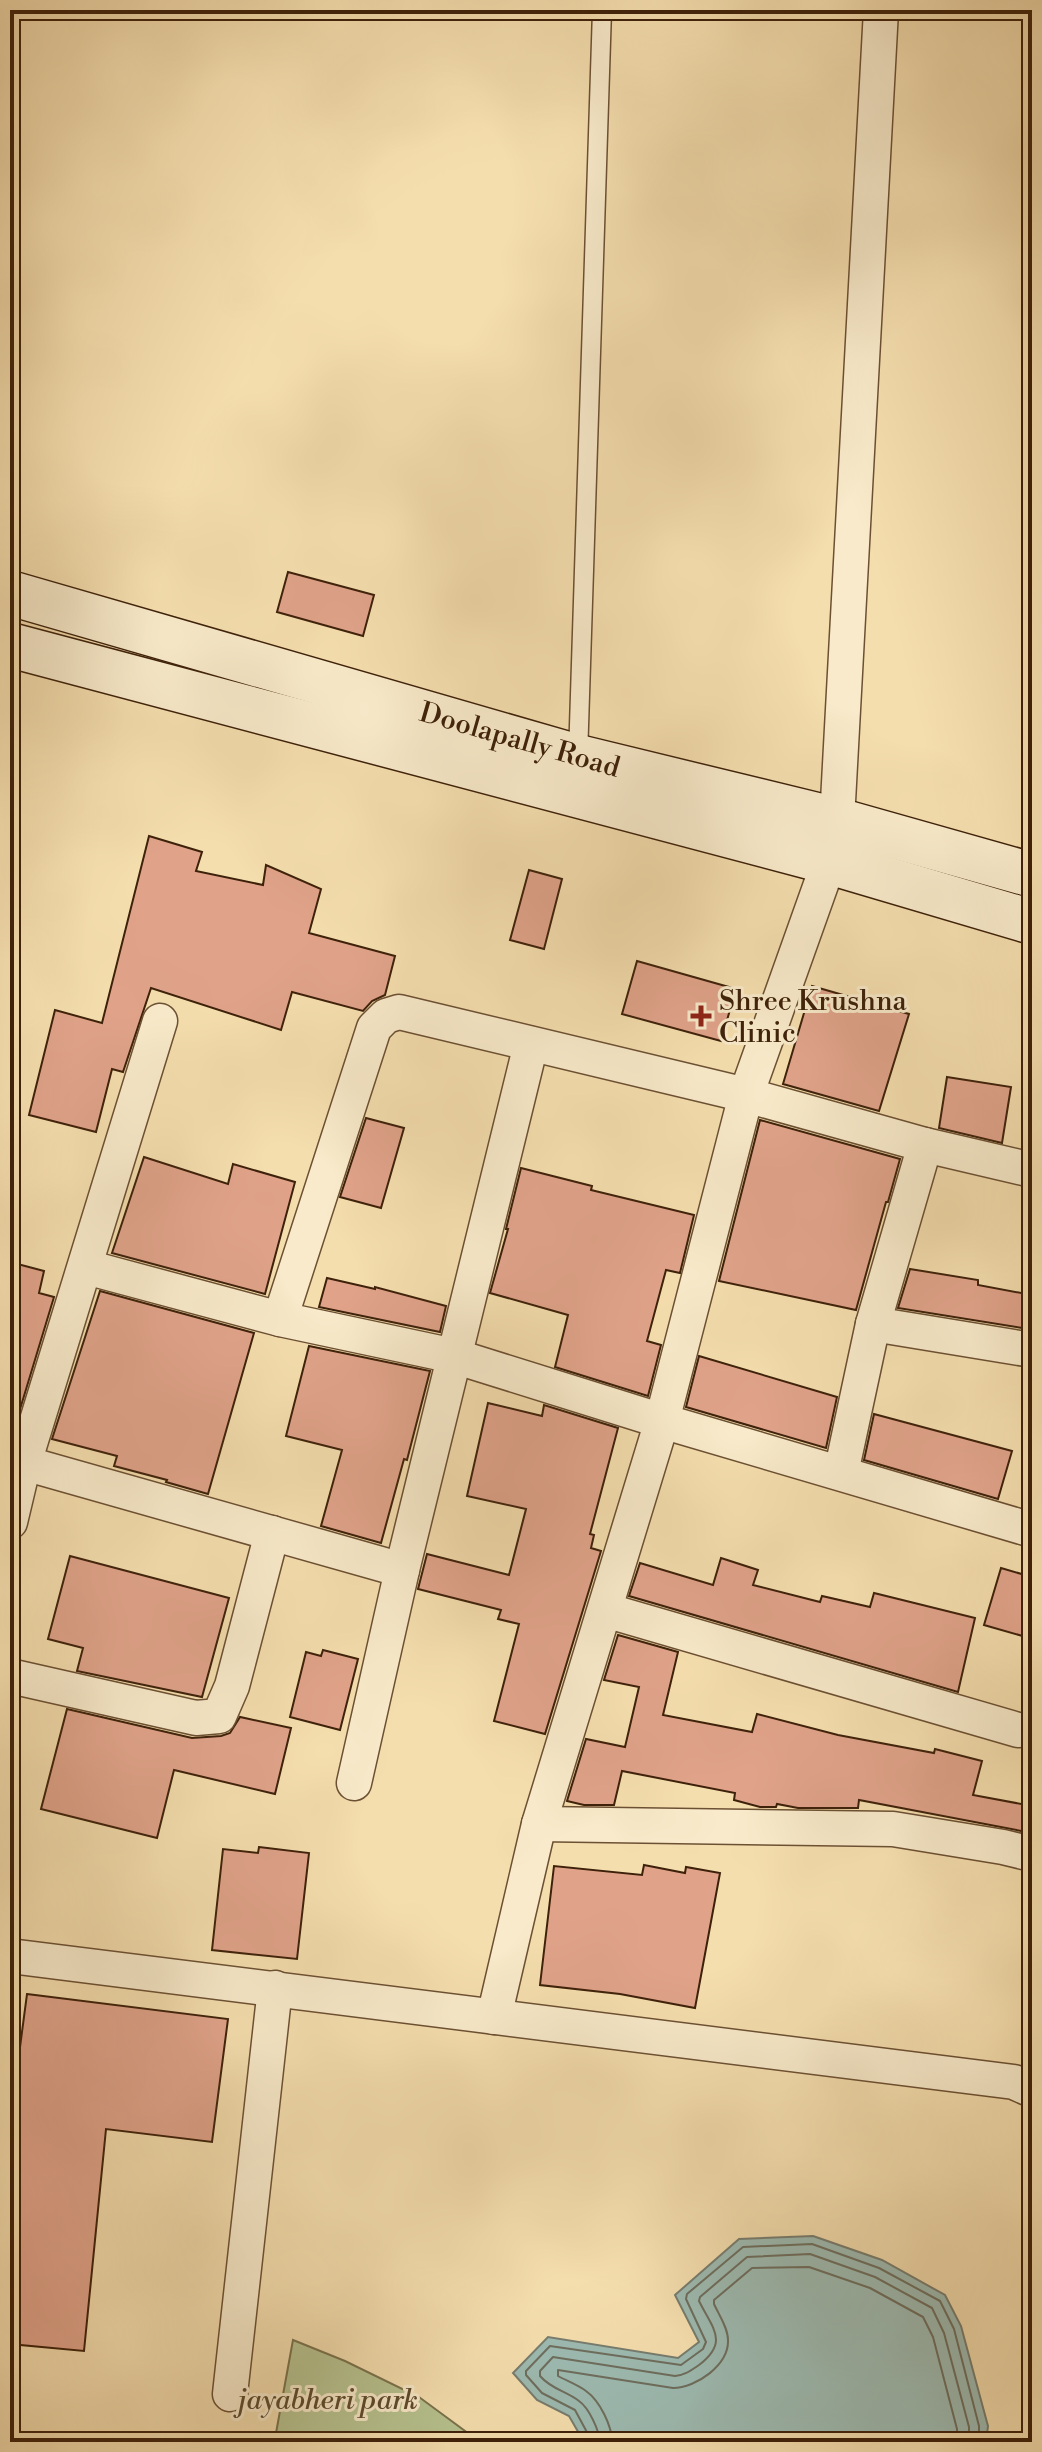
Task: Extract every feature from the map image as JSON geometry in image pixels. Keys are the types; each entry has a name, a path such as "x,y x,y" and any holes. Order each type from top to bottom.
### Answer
{"main road":[{"name":"Doolapally Road","path":"10,593 578,757 833,841 1032,922"},
{"name":"Doolapally Road","path":"10,645 833,841 1032,875"}],"street":[{"path":"494,2017 539,1824 662,1421 746,1095 833,841 881,10"},
{"path":"280,1319 374,1028 379,1021 399,1012 746,1095 925,1145 1032,1170"},
{"path":"10,1522 24,1463 160,1021"},
{"path":"354,1783 402,1570 531,1044"},
{"path":"841,1473 873,1324 925,1145"},
{"path":"86,1267 280,1319 454,1356 1032,1530"},
{"path":"873,1324 1032,1350"},
{"path":"24,1463 402,1570"},
{"path":"10,1676 196,1718 219,1716 232,1686 272,1533"},
{"path":"605,1610 1018,1730"},
{"path":"539,1824 893,1829 1032,1854"},
{"path":"10,1956 1014,2082 1032,2090"},
{"path":"230,2394 275,1988"}],"lane":[{"path":"578,757 602,10"}],"green space":[{"name":"jayabheri park","path":"293,2340 419,2397 480,2442 177,2442 276,2433"}],"water":[{"path":"813,2236 882,2260 945,2295 961,2326 988,2426 986,2442 584,2442 569,2416 537,2400 513,2373 548,2337 678,2358 699,2342 675,2295 739,2239"}],"building":[{"path":"288,572 374,595 363,636 277,612"},
{"path":"149,836 202,852 196,871 263,885 266,865 321,889 309,933 395,956 385,995 372,1001 363,1011 292,992 281,1030 151,988 123,1072 112,1069 96,1132 29,1115 55,1010 102,1023"},
{"path":"529,870 562,879 544,949 510,940"},
{"path":"637,961 736,989 721,1041 622,1014"},
{"path":"812,986 909,1014 879,1111 783,1084"},
{"path":"947,1077 1011,1087 1002,1143 939,1128"},
{"path":"366,1118 404,1128 381,1208 340,1197"},
{"path":"760,1120 900,1159 856,1310 719,1281"},
{"path":"144,1157 228,1184 233,1164 295,1182 265,1294 112,1253"},
{"path":"521,1168 592,1186 591,1190 694,1215 680,1273 666,1270 647,1341 661,1345 648,1396 555,1367 568,1315 490,1293"},
{"path":"10,1262 44,1271 39,1293 54,1297 14,1429 10,1428"},
{"path":"910,1269 978,1280 978,1285 1032,1295 1029,1329 898,1308"},
{"path":"327,1278 446,1306 440,1332 319,1307"},
{"path":"100,1291 254,1333 208,1494 114,1466 117,1456 52,1439"},
{"path":"309,1346 430,1371 381,1543 321,1526 342,1450 286,1436"},
{"path":"699,1356 837,1397 826,1448 686,1407"},
{"path":"488,1403 542,1416 544,1405 618,1428 590,1534 594,1535 591,1548 601,1551 545,1734 494,1721 519,1624 498,1619 501,1610 418,1589 427,1554 509,1575 526,1509 467,1496"},
{"path":"874,1414 1012,1451 998,1499 864,1460"},
{"path":"70,1556 229,1598 202,1697 77,1671 83,1648 48,1639"},
{"path":"721,1558 758,1570 753,1585 820,1602 822,1596 870,1607 874,1593 975,1618 958,1692 629,1596 640,1563 713,1585"},
{"path":"1001,1568 1032,1577 1032,1617 1026,1637 984,1625"},
{"path":"618,1635 678,1652 663,1715 752,1732 757,1714 838,1735 934,1753 935,1749 982,1761 973,1795 1032,1806 1032,1833 859,1800 858,1808 798,1808 777,1804 776,1807 760,1807 734,1800 735,1793 622,1771 614,1805 584,1805 567,1801 586,1739 625,1747 639,1687 604,1680"},
{"path":"323,1650 358,1659 340,1730 290,1717 306,1652 321,1656"},
{"path":"67,1709 192,1738 230,1733 240,1717 291,1728 275,1794 174,1770 157,1838 41,1809"},
{"path":"259,1847 309,1853 297,1959 212,1950 223,1849 258,1853"},
{"path":"644,1865 685,1873 686,1867 720,1873 695,2008 620,1994 540,1985 554,1866 642,1875"},
{"path":"27,1994 228,2019 212,2142 106,2129 84,2351 10,2344 10,2123"}],"place":[{"name":"Shree Krushna Clinic","path":"701,1016"}]}
